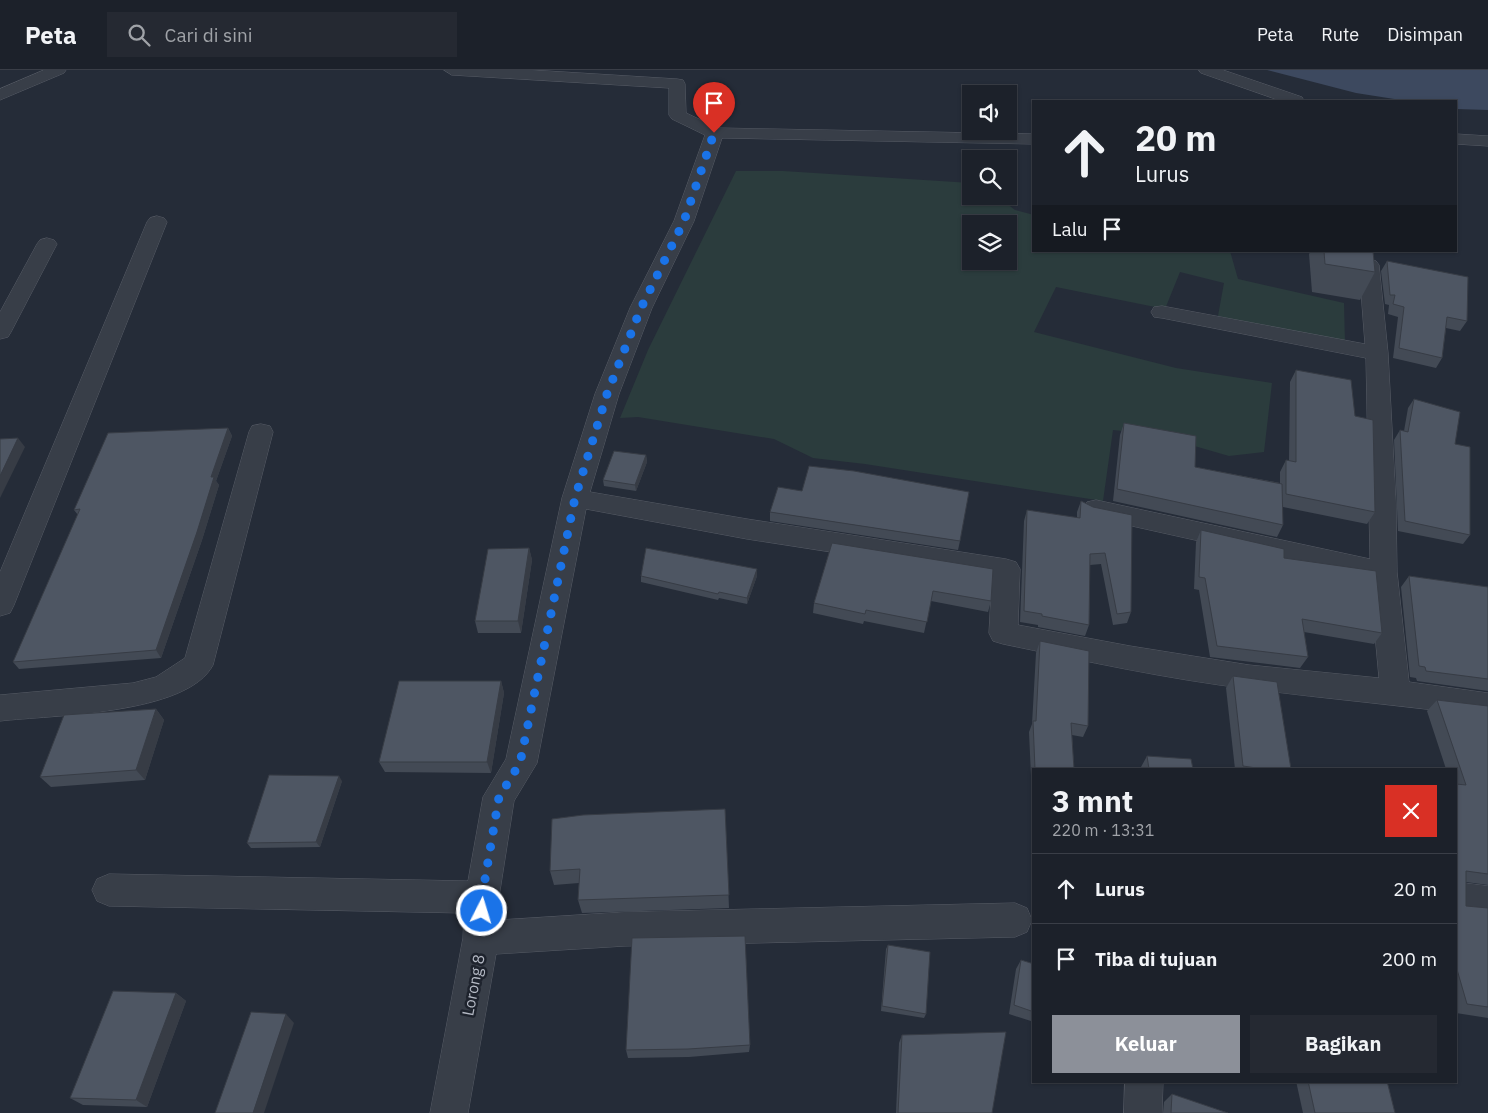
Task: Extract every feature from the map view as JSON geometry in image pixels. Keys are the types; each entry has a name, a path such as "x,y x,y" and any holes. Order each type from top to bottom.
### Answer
{"street":[{"path":"0,95 58,70"},
{"path":"452,70 677,84 678,116 714,133 1032,139"},
{"path":"1207,70 1293,100"},
{"path":"714,133 684,221 641,308 607,394 575,498 747,529 1006,570 1003,633 1202,670 1395,692 1488,705"},
{"path":"1457,139 1488,141"},
{"path":"0,605 158,222"},
{"path":"0,332 47,244"},
{"path":"1369,265 1377,353 1383,504 1383,572 1395,692"},
{"path":"1162,312 1377,353"},
{"path":"0,708 133,695 164,686 198,665 261,432"},
{"name":"Lorong 8","path":"449,1113 481,938 482,897 499,797 520,763 575,498"},
{"path":"1089,507 1383,572"},
{"path":"109,890 482,897"},
{"path":"1457,898 1488,902"},
{"path":"481,938 625,930 1015,920"},
{"path":"1143,1113 1144,1083"}],"shaded area":[{"path":"736,171 783,171 962,182 962,205 1009,205 1015,210 1032,214 1032,252 1230,252 1238,279 1344,303 1345,344 1218,316 1224,283 1180,272 1165,309 1056,287 1034,332 1176,368 1272,383 1264,452 1229,456 1153,434 1113,430 1103,501 865,464 813,458 774,439 638,417 620,418 648,350"}],"water":[{"path":"1267,70 1488,70 1488,110 1457,109 1457,100 1401,100 1356,93"}],"building":[{"path":"1324,252 1373,252 1375,272 1325,264"},
{"path":"1387,261 1468,277 1467,321 1447,317 1442,358 1399,348 1404,307 1393,304 1395,295 1390,295"},
{"path":"1296,370 1351,380 1355,416 1373,420 1375,512 1286,494 1286,460 1296,462"},
{"path":"1414,399 1460,412 1455,444 1470,447 1470,535 1405,521 1400,430 1408,432"},
{"path":"1124,423 1196,436 1195,467 1282,484 1283,525 1117,489"},
{"path":"228,428 211,477 214,477 197,532 156,650 13,662 80,509 74,510 108,433"},
{"path":"18,438 0,476 0,439"},
{"path":"614,451 646,455 635,485 603,480"},
{"path":"809,466 854,471 969,492 960,541 770,512 778,487 802,491"},
{"path":"1081,501 1093,507 1132,515 1131,612 1117,614 1105,553 1090,554 1089,625 1024,611 1027,510 1080,518"},
{"path":"1201,530 1284,549 1284,558 1376,571 1382,633 1302,619 1308,657 1217,646 1205,578 1199,577"},
{"path":"832,543 993,569 991,601 933,591 927,622 866,610 865,614 814,603"},
{"path":"529,548 518,621 475,621 488,549"},
{"path":"646,548 757,569 747,598 719,592 718,594 641,576"},
{"path":"1409,576 1488,587 1488,679 1426,671 1425,667 1419,666"},
{"path":"1040,641 1089,651 1088,726 1071,723 1074,768 1035,768 1033,721 1036,721"},
{"path":"1233,676 1277,682 1291,768 1243,766"},
{"path":"399,681 501,681 487,762 379,762"},
{"path":"1437,700 1488,706 1488,874 1466,871 1466,906 1488,908 1488,1007 1467,1004 1457,969 1457,784 1466,785"},
{"path":"156,709 136,770 40,777 64,715"},
{"path":"1147,756 1191,759 1193,768 1149,768"},
{"path":"269,775 339,776 316,842 247,843"},
{"path":"725,809 729,895 578,900 580,869 550,871 552,819 583,815"},
{"path":"745,936 750,1045 626,1050 632,938"},
{"path":"888,945 930,952 926,1014 882,1006"},
{"path":"1021,960 1032,963 1032,1011 1014,1005"},
{"path":"113,991 176,993 136,1100 70,1098"},
{"path":"251,1012 286,1014 253,1113 215,1113"},
{"path":"1006,1032 992,1113 898,1113 902,1035"},
{"path":"1308,1083 1388,1083 1395,1113 1315,1113"},
{"path":"1172,1094 1228,1113 1171,1113"}],"route":[{"path":"482,911 482,897 499,797 520,763 575,498 607,394 641,308 684,221 714,133"}]}
